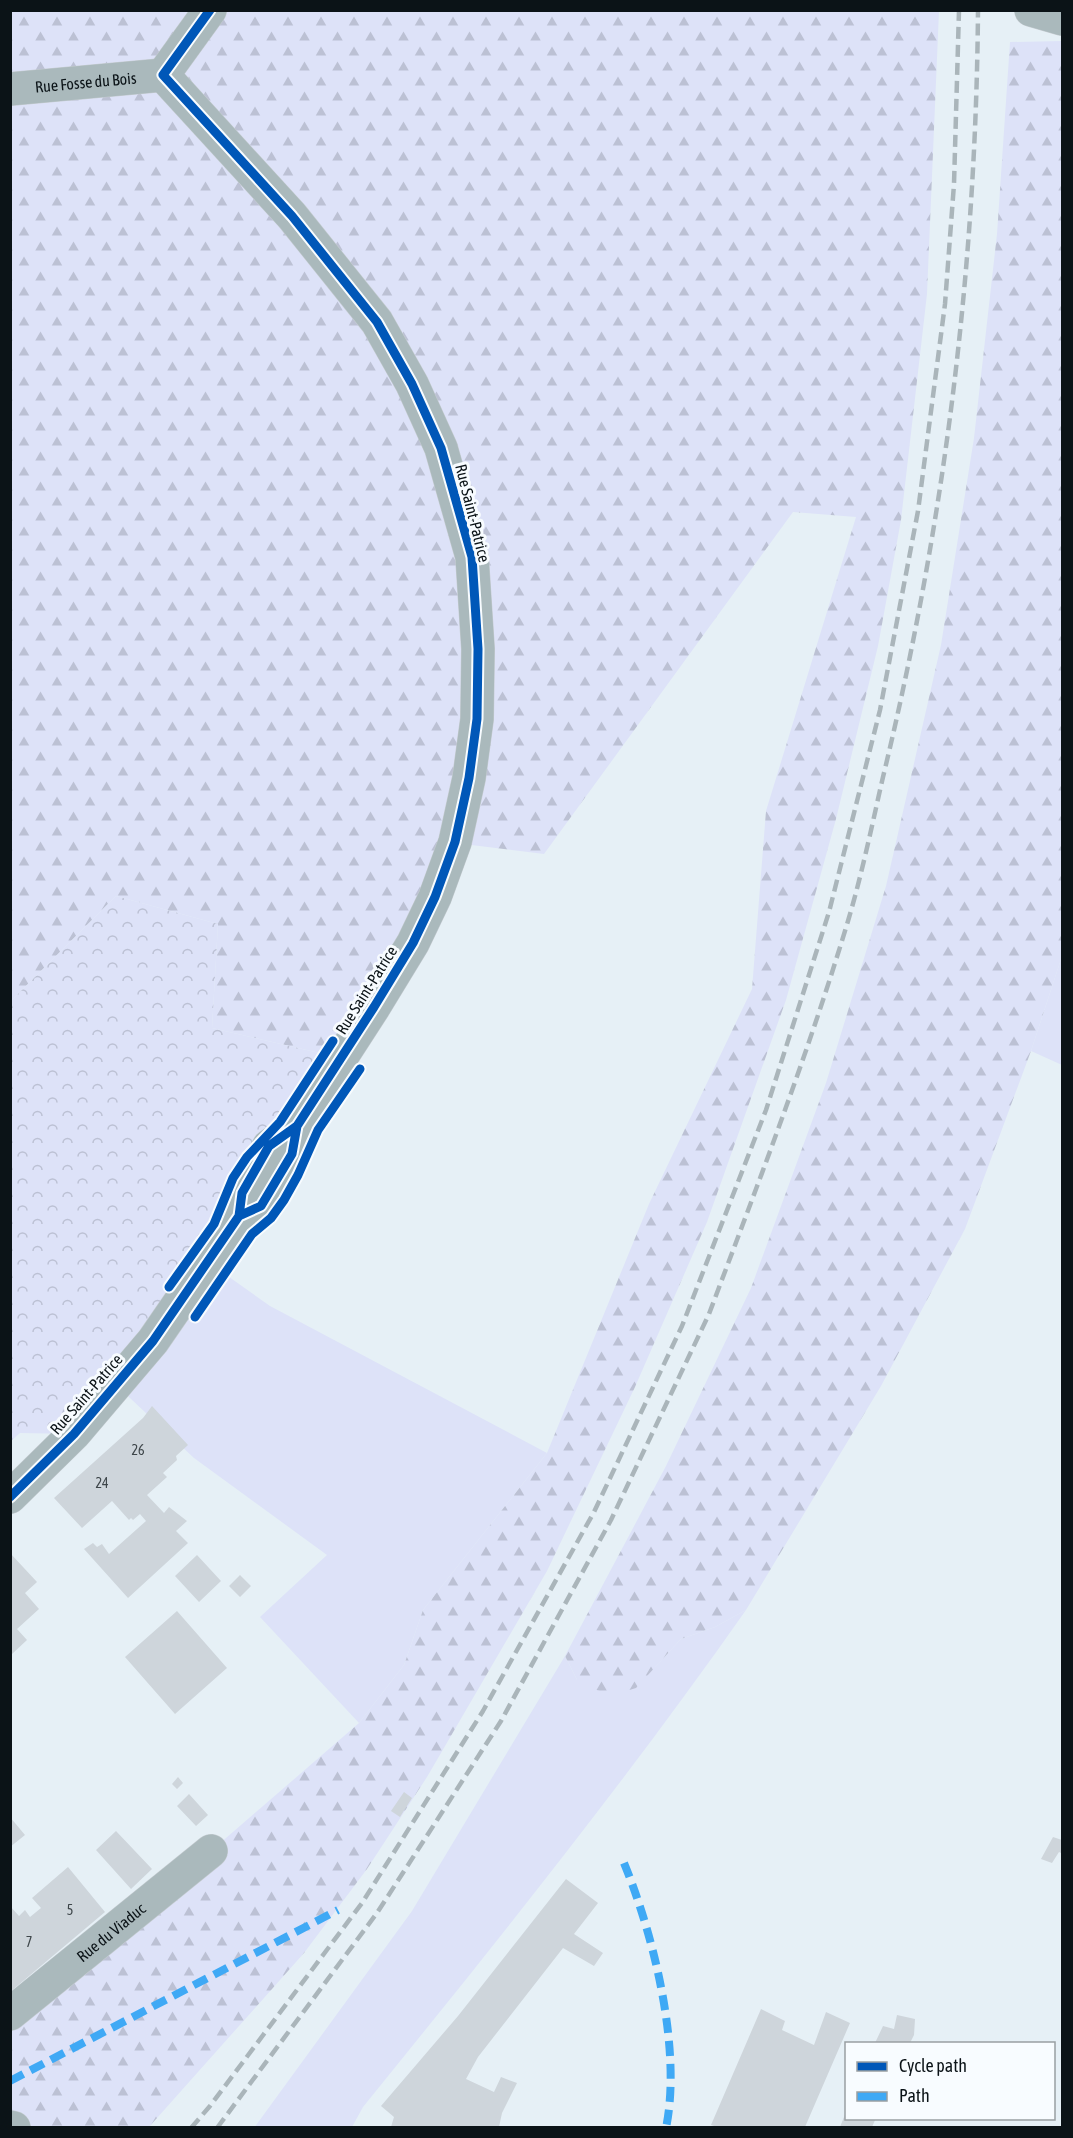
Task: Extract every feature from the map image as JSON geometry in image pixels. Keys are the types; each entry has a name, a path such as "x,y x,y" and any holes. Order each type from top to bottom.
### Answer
{"street":[{"path":"163,75 210,10"},
{"path":"1030,10 1062,19"},
{"name":"Rue Fosse du Bois","path":"10,89 163,75"},
{"name":"Rue Saint-Patrice","path":"10,1497 74,1434 153,1341 239,1216 242,1193 268,1146 297,1126 413,943 435,897 455,842 469,778 477,719 478,649 472,557 441,448 412,384 377,322 292,216 163,75"},
{"name":"Rue du Viaduc","path":"10,2014 212,1851"}],"green space":[{"path":"11,11 939,11 927,294 901,520 878,646 836,819 786,1000 707,1222 635,1387 547,1571 427,1777 367,1869 304,1953 149,2127 11,2127 11,2014 211,1851 359,1723 404,1665 423,1610 547,1453 649,1204 752,989 766,811 856,517 793,512 544,854 455,843 341,1058 212,1028 218,924 116,896 11,1001"},
{"path":"1062,41 1062,956 1031,1051 965,1229 881,1386 746,1610 715,1627 681,1639 636,1688 613,1695 590,1688 577,1680 565,1656 666,1466 751,1288 826,1083 886,886 941,645 974,438 997,234 1010,42"},
{"path":"116,896 218,924 212,1028 341,1058 74,1434 20,1433 11,1441 11,1001"},
{"path":"1062,956 1062,1065 1031,1051"},
{"path":"208,1262 270,1306 547,1453 423,1610 404,1665 359,1723 260,1617 327,1555 194,1458 115,1384"},
{"path":"746,1610 607,1799 363,2107 352,2127 254,2128 412,1911 565,1656 577,1680 655,1667 681,1639 715,1627"}],"building":[{"path":"152,1406 188,1445 163,1473 167,1477 147,1495 164,1513 169,1507 187,1521 176,1531 188,1543 128,1598 84,1549 93,1543 97,1547 102,1544 109,1554 146,1521 140,1514 133,1520 131,1518 129,1520 112,1501 82,1528 54,1498 143,1418"},
{"path":"10,1553 37,1582 25,1593 39,1609 17,1629 27,1640 12,1654 10,1653"},
{"path":"197,1555 221,1581 199,1602 175,1576"},
{"path":"240,1575 251,1586 240,1597 229,1586"},
{"path":"177,1611 227,1668 175,1714 125,1657"},
{"path":"178,1777 183,1783 177,1789 172,1784"},
{"path":"404,1792 412,1798 400,1817 391,1811"},
{"path":"189,1794 208,1815 196,1826 177,1806"},
{"path":"10,1817 25,1835 10,1847"},
{"path":"116,1831 152,1869 131,1889 96,1850"},
{"path":"1053,1837 1062,1840 1062,1847 1061,1853 1059,1852 1052,1863 1041,1859"},
{"path":"68,1867 105,1912 10,1992 10,1906 19,1916 25,1910 30,1917 41,1908 32,1898"},
{"path":"566,1879 598,1903 574,1934 603,1953 594,1966 563,1948 478,2057 466,2079 494,2092 501,2077 517,2083 502,2113 499,2127 391,2127 394,2117 381,2106 458,2016"},
{"path":"761,2009 785,2021 782,2030 814,2045 826,2012 850,2023 805,2127 717,2127 711,2125"},
{"path":"897,2015 915,2019 914,2035 910,2042 875,2042 883,2026 894,2029"},
{"path":"845,2114 845,2120 875,2120 872,2127 840,2127"}],"railway":[{"path":"191,2128 210,2106 362,1903 483,1711 594,1512 682,1326 766,1110 829,912 880,710 918,511 945,304 954,184 959,10"},
{"path":"217,2128 377,1913 501,1721 611,1520 709,1314 782,1119 833,971 853,903 905,682 923,587 953,396 963,300 971,204 978,10"}],"marked path":[{"path":"624,1863 655,1958 668,2029 670,2097 666,2128"},
{"path":"10,2081 338,1910"}],"cycle path":[{"path":"210,10 163,75 292,216 377,322 412,384 441,448 472,557 478,649 477,719 469,778 455,842 435,897 413,943 297,1126 292,1154 261,1206 239,1216"},
{"path":"169,1287 214,1224 233,1178 247,1157 280,1122 333,1041"},
{"path":"195,1317 252,1234 271,1218 284,1200 318,1130 360,1069"},
{"path":"10,1497 74,1434 153,1341 239,1216 242,1193 269,1146 297,1126"}]}
